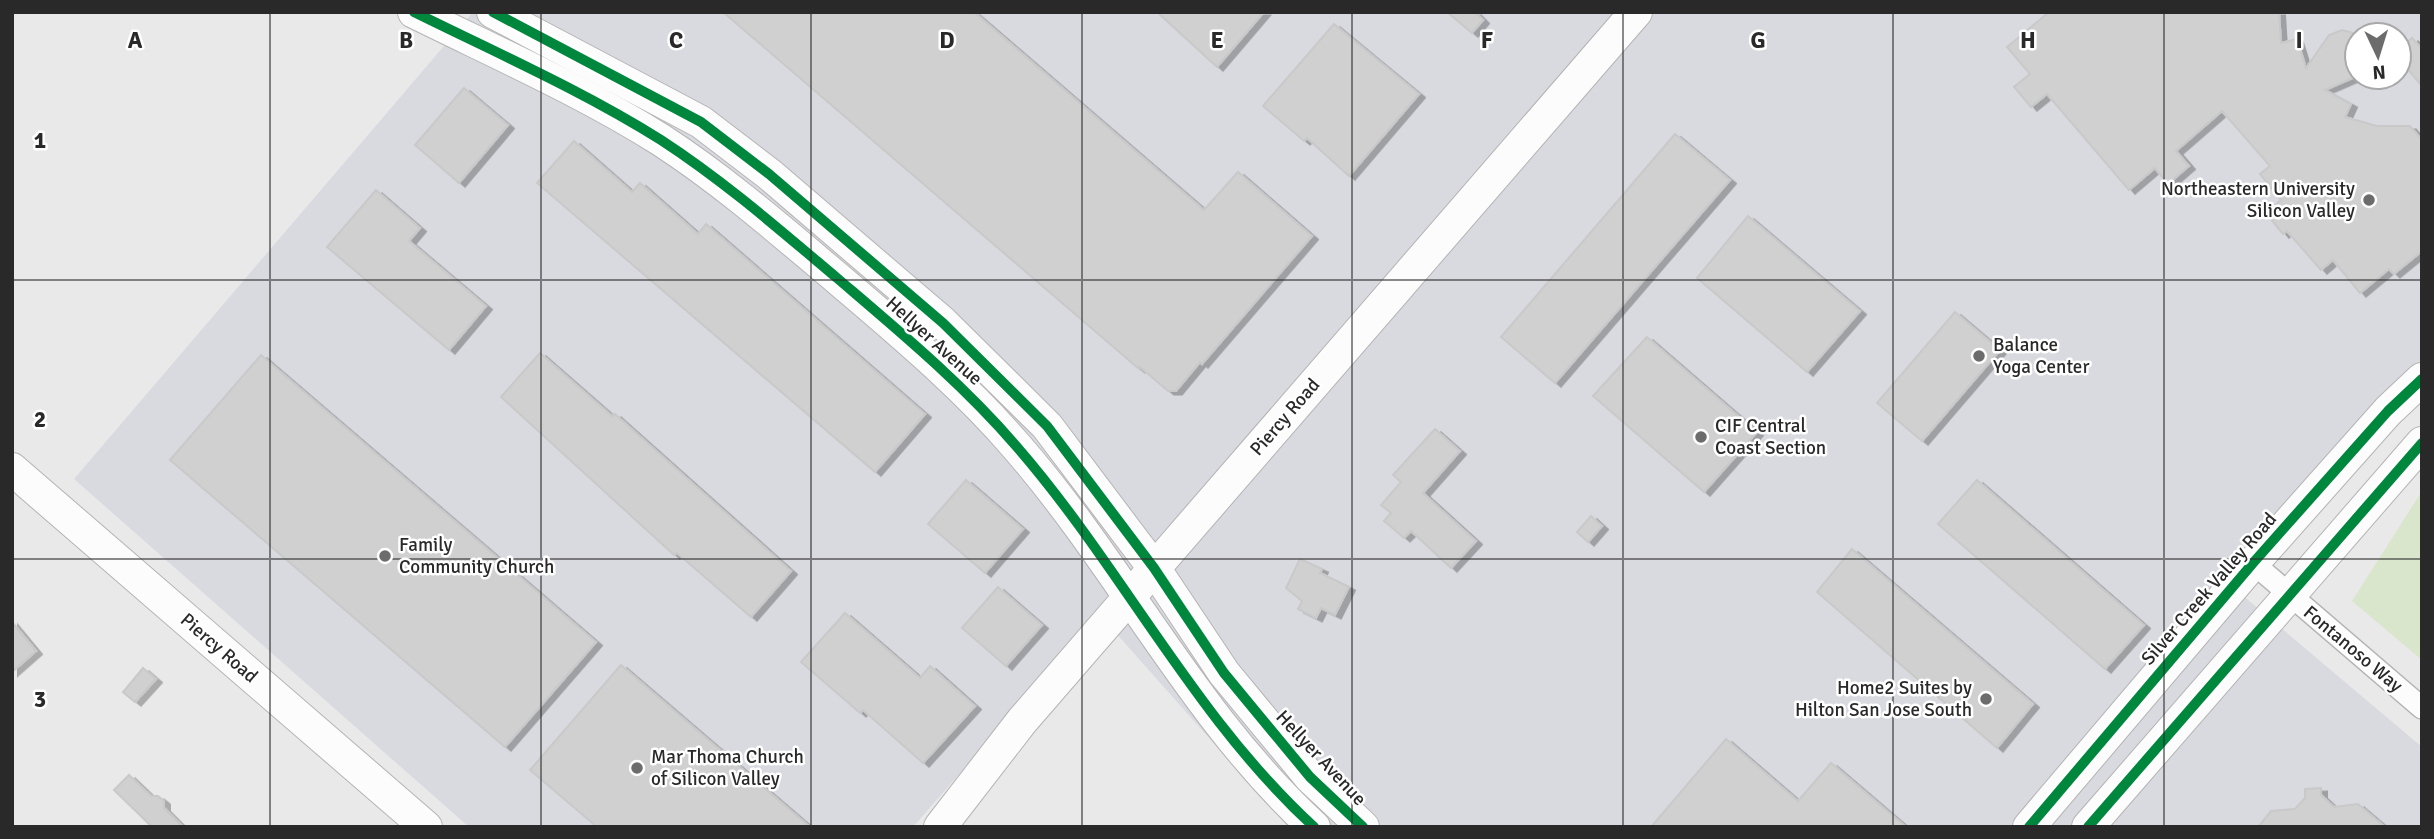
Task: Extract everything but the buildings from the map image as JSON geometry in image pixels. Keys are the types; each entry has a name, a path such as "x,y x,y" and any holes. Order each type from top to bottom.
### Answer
{"main road":[{"name":"Hellyer Avenue","path":"414,12 565,87 659,139 718,179 916,345 981,407 1018,447 1078,522 1199,698 1275,791 1314,827"},
{"name":"Hellyer Avenue","path":"493,12 701,122 769,174 943,323 1047,426 1154,568 1224,673 1310,777 1363,827"},
{"name":"Piercy Road","path":"940,827 1022,721 1636,12"},
{"path":"565,87 582,57"},
{"name":"Silver Creek Valley Road","path":"2029,827 2253,563 2388,411 2422,379"},
{"path":"2088,827 2422,443"},
{"name":"Piercy Road","path":"12,469 426,827"}],"street":[{"name":"Fontanoso Way","path":"2253,563 2422,708"}],"shaded area":[{"path":"473,12 2422,12 2422,364 2216,573 2422,747 2422,827 1288,827 1099,614 913,827 469,827 74,479"}],"green space":[{"path":"2422,491 2422,660 2352,601"}],"cycle path":[{"path":"414,12 570,89 661,140 751,206 930,359 975,401 1017,447 1091,542 1195,691 1271,784 1314,827"},
{"path":"493,12 701,122 769,174 943,323 1047,426 1154,568 1224,673 1310,777 1363,827"},
{"path":"2029,827 2253,563 2388,411 2422,379"},
{"path":"2088,827 2422,443"}],"place":[{"name":"Northeastern University Silicon Valley","path":"2369,200"},
{"name":"Balance Yoga Center","path":"1979,356"},
{"name":"CIF Central Coast Section","path":"1701,437"},
{"name":"Family Community Church","path":"385,556"},
{"name":"Home2 Suites by Hilton San Jose South","path":"1986,699"},
{"name":"Mar Thoma Church of Silicon Valley","path":"637,768"}]}
